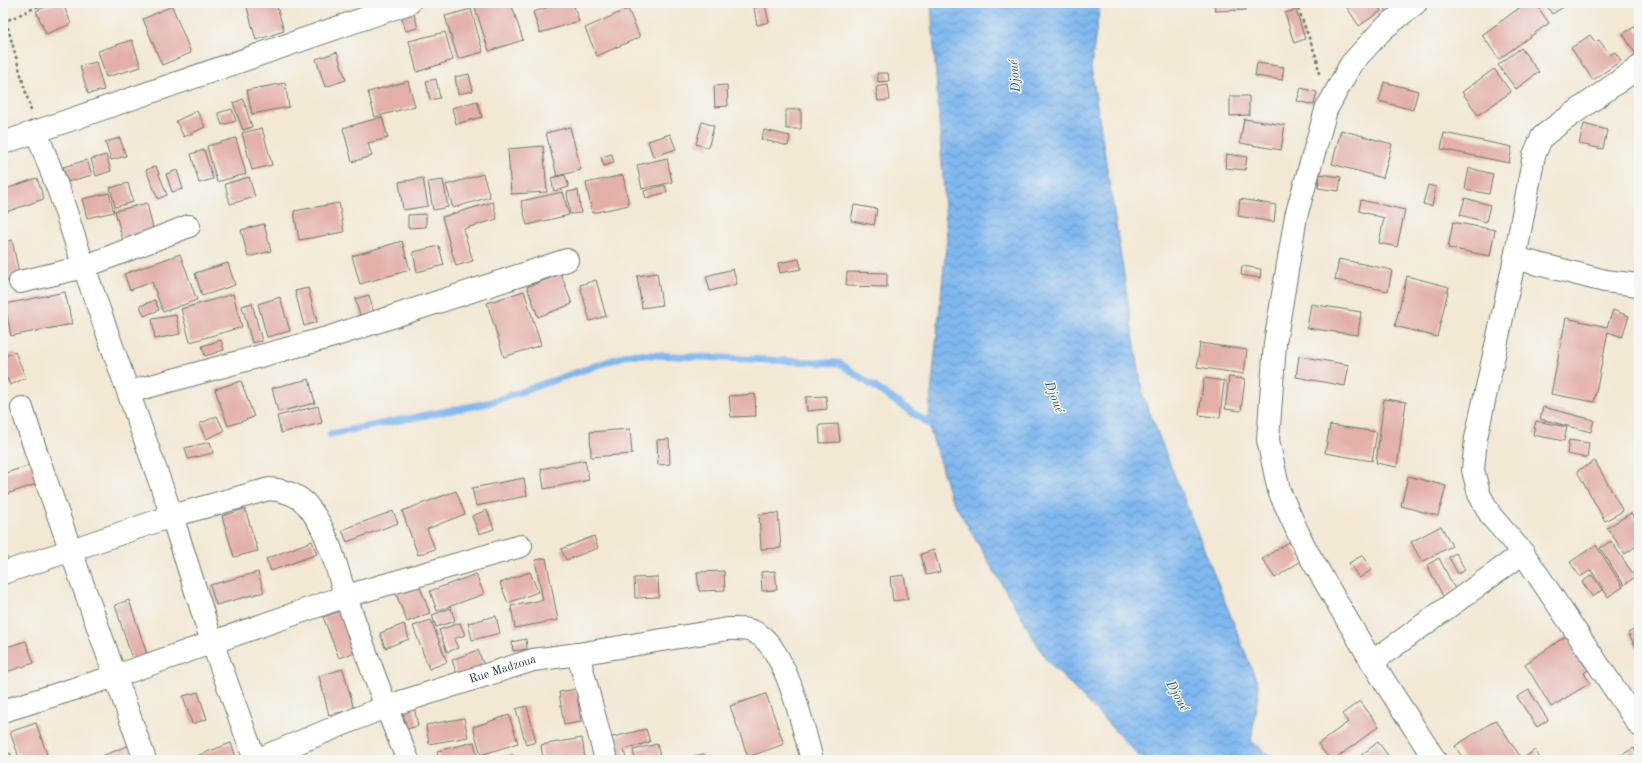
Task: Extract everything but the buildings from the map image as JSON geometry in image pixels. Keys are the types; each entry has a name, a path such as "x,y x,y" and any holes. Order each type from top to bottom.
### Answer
{"street":[{"path":"3,143 409,3"},
{"path":"1416,3 1383,29 1351,64 1326,110 1296,216 1275,343 1268,440 1279,491 1302,541 1372,662 1436,760"},
{"path":"1639,67 1542,137 1534,155 1515,258 1476,438 1473,470 1478,494 1490,516 1523,553 1639,725"},
{"path":"36,131 60,194 84,267 172,516 212,642 256,760"},
{"path":"20,282 84,267 189,226"},
{"path":"1515,258 1605,281 1639,286"},
{"path":"129,392 330,336 567,260"},
{"path":"22,408 145,760"},
{"path":"3,573 72,551 172,516 269,489 282,490 295,496 306,505 325,534 385,707 408,760"},
{"path":"3,711 116,676 346,596 521,546"},
{"path":"1372,662 1523,553"},
{"name":"Rue Madzoua","path":"256,760 385,707 533,660 728,629 746,629 760,635 771,645 787,677 812,760"},
{"path":"578,654 606,760"}],"path":[{"path":"36,131 6,21 44,3"},
{"path":"1296,3 1317,59 1326,110"}],"water":[{"name":"Djoué","path":"931,3 1100,3 1091,67 1143,396 1259,687 1251,741 1276,760 1143,760 1046,659 950,496 928,423 947,237"}],"waterway":[{"path":"330,434 488,403 630,354 839,363 928,423"}]}
